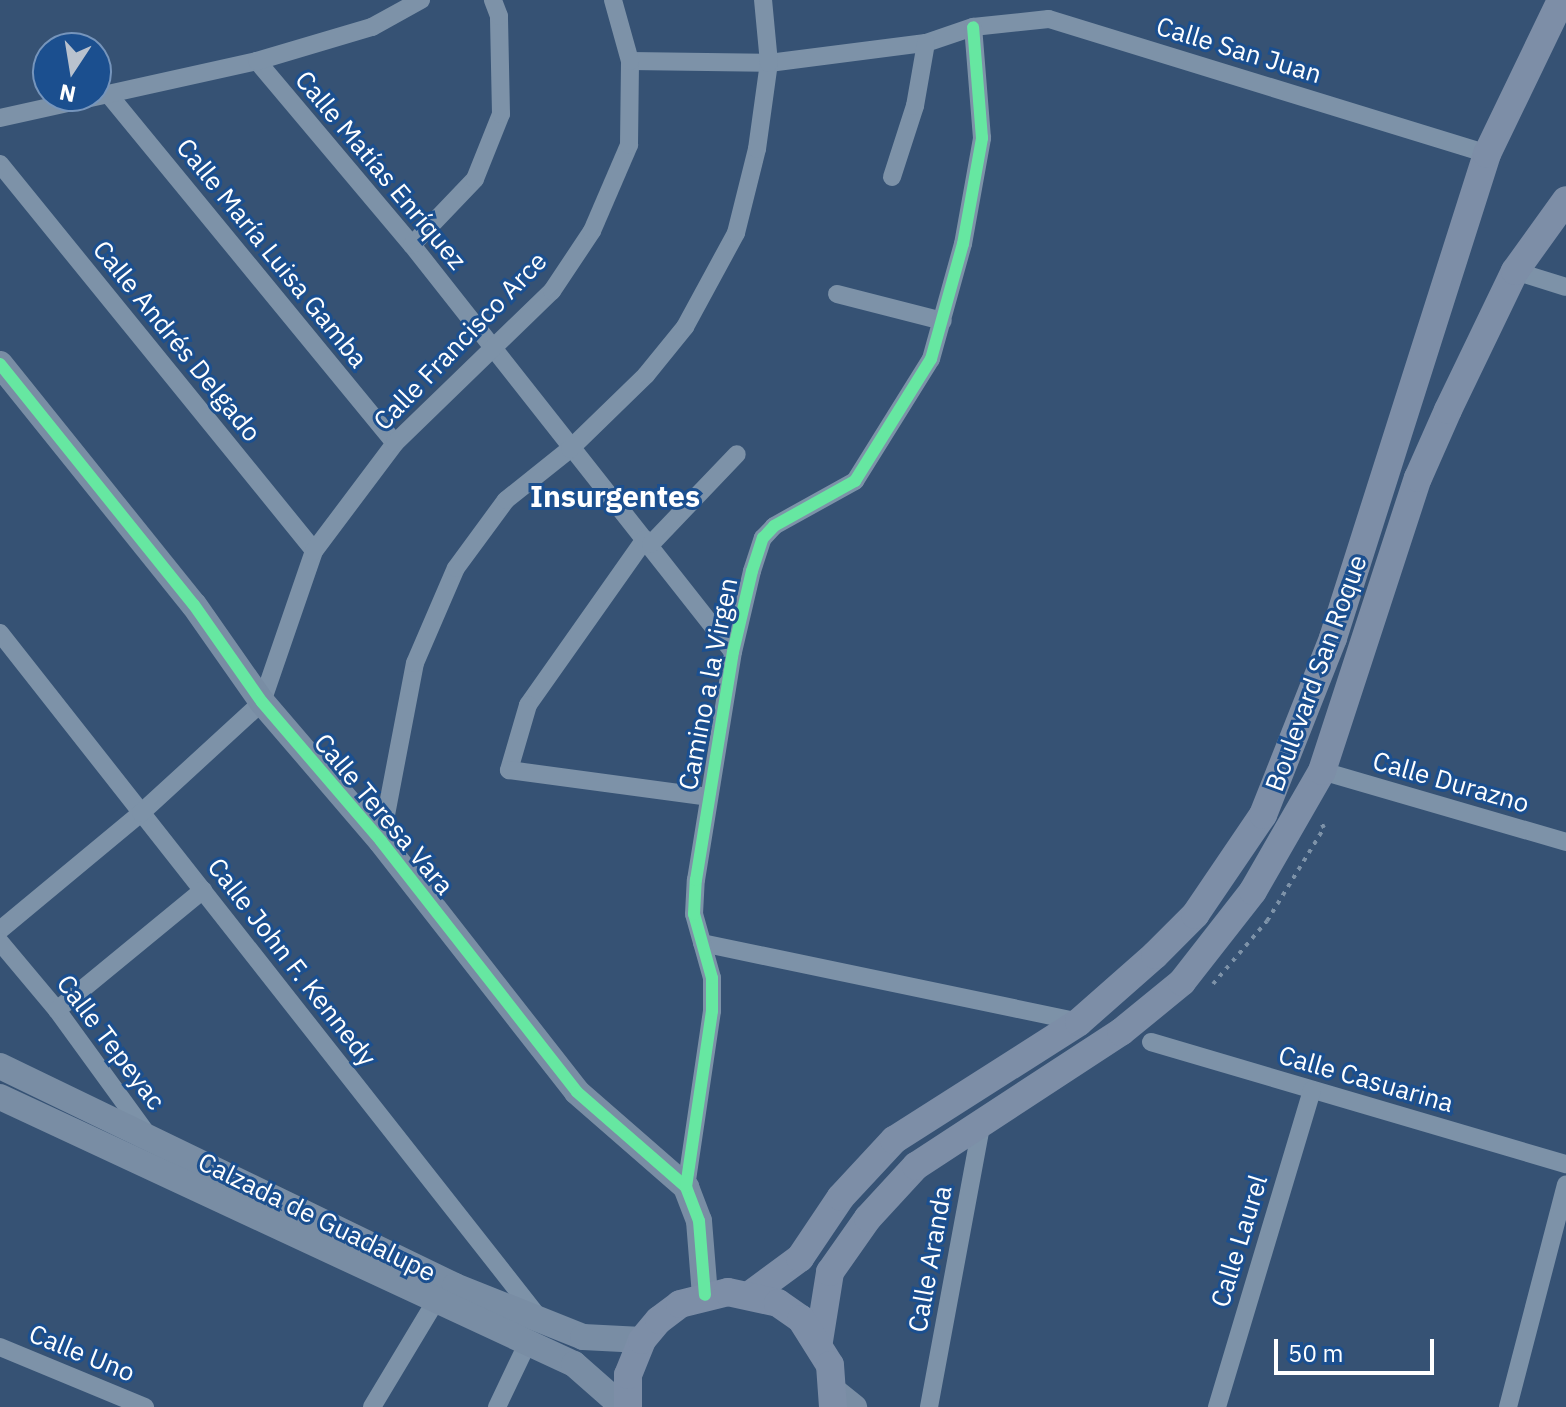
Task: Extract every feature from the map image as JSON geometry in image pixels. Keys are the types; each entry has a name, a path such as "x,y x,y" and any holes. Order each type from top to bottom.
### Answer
{"main road":[{"name":"Boulevard San Roque","path":"751,1294 800,1258 841,1197 894,1140 1079,1022 1195,915 1263,815 1333,638 1487,154 1561,0"},
{"name":"Boulevard San Roque","path":"819,1341 830,1272 868,1218 916,1166 1121,1032 1182,982 1253,891 1322,771 1418,478 1515,271 1566,200"},
{"name":"Calle Teresa Vara","path":"0,364 194,605 262,702 381,841 577,1092 686,1187 699,1221 705,1295"},
{"name":"Calzada de Guadalupe","path":"0,1066 146,1133 455,1286 536,1332 626,1407"},
{"name":"Calzada de Guadalupe","path":"0,1097 437,1299 536,1332 642,1340"},
{"path":"626,1407 628,1375 642,1340 680,1304 705,1295 751,1294 778,1303 819,1341 840,1402"}],"street":[{"path":"112,94 257,61 372,27 421,0"},
{"path":"412,245 475,179 501,114 499,16 493,0"},
{"name":"Calle Francisco Arce","path":"262,702 314,551 395,443 552,291 592,231 629,145 630,61 613,0"},
{"path":"381,841 415,663 434,613 482,527 506,500 570,449 646,375 685,327 714,280 736,233 757,149 769,63 763,0"},
{"name":"Calle San Juan","path":"630,61 769,63 926,43 973,27 1050,10 1487,154"},
{"name":"Camino a la Virgen","path":"686,1187 712,1011 712,978 694,903 708,797 733,652 763,538 786,518 855,481 931,359 943,321 982,138 973,27"},
{"path":"892,177 915,106 926,43"},
{"name":"Calle Matías Enríquez","path":"257,61 412,245 733,652"},
{"name":"Calle María Luisa Gamba","path":"112,99 395,443"},
{"path":"0,118 32,111"},
{"name":"Calle Andrés Delgado","path":"0,164 314,551"},
{"path":"1515,271 1566,287"},
{"path":"837,294 943,321"},
{"path":"708,797 509,770 528,705 648,541 737,454"},
{"name":"Calle John F. Kennedy","path":"0,633 203,890 536,1332"},
{"path":"0,930 141,813 262,702"},
{"name":"Calle Durazno","path":"1322,771 1566,842"},
{"path":"57,1010 203,890"},
{"name":"Calle Tepeyac","path":"0,942 57,1010 146,1133 173,1177"},
{"path":"702,943 1079,1022"},
{"name":"Calle Casuarina","path":"1151,1042 1566,1164"},
{"name":"Calle Laurel","path":"1217,1407 1312,1090"},
{"name":"Calle Aranda","path":"929,1407 982,1120"},
{"path":"1508,1407 1566,1184"},
{"path":"372,1407 437,1299"},
{"path":"497,1407 536,1332"},
{"name":"Calle Uno","path":"0,1347 145,1407"}],"cycle path":[{"path":"686,1187 712,1011 712,978 694,914 696,880 733,652 752,571 763,538 774,526 855,481 931,359 963,244 982,138 973,27"},
{"path":"0,364 194,605 262,702 381,841 577,1092 686,1187 699,1221 705,1295"}],"district":[{"name":"Insurgentes","path":"615,496"}]}
